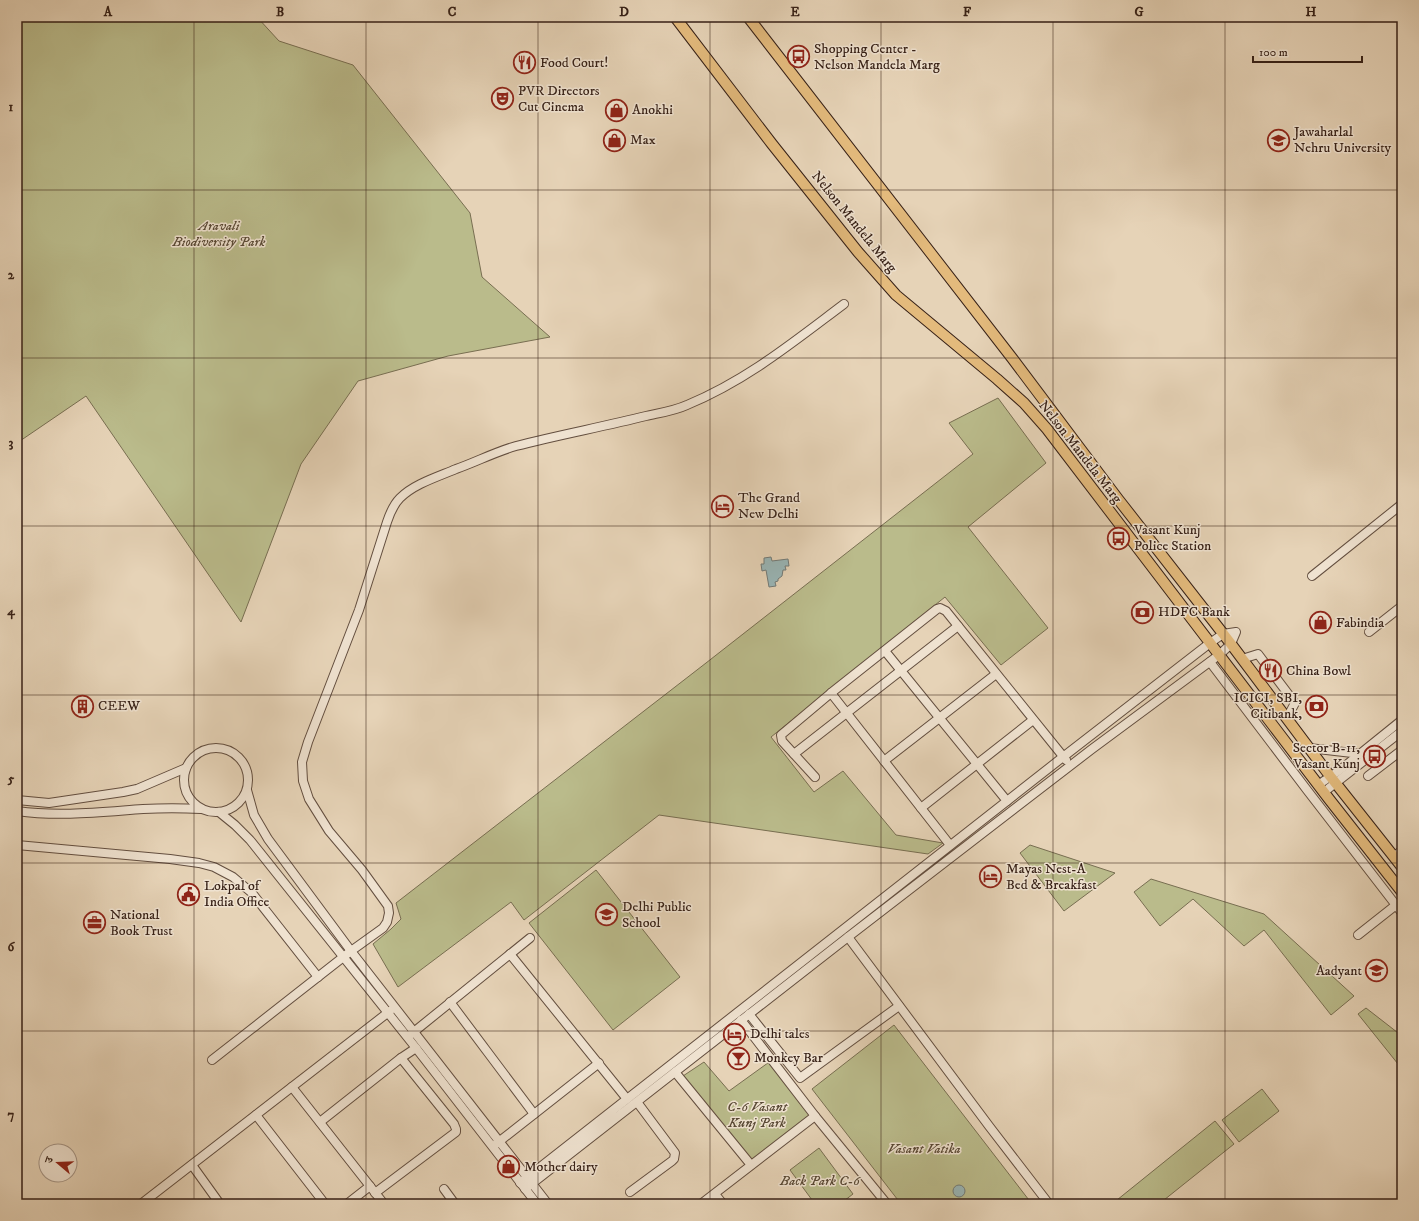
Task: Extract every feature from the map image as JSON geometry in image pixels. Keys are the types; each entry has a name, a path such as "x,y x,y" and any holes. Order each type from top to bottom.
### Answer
{"main road":[{"name":"Nelson Mandela Marg","path":"748,17 1012,358 1333,780 1402,867"},
{"name":"Nelson Mandela Marg","path":"676,18 791,168 858,252 896,295 997,379 1024,403 1047,428 1273,726 1402,892"}],"street":[{"path":"212,1060 343,957 383,928 387,922 389,914 388,906 362,870 329,831 309,799 303,781 302,762 308,742 359,610 392,508 399,498 412,488 441,475 514,447 684,406 709,396 759,367 787,348 844,304"},
{"path":"1312,576 1402,504"},
{"path":"1369,632 1402,606"},
{"path":"816,777 781,739 781,735 831,693 940,608 946,611 1070,766"},
{"path":"794,754 958,626"},
{"path":"523,1186 627,1099 983,819 1223,634"},
{"path":"530,1180 637,1102 848,937 1070,766 1210,662 1231,644"},
{"path":"884,651 1007,801"},
{"path":"1242,659 1258,654 1295,703 1286,718"},
{"path":"1210,662 1402,913"},
{"path":"884,761 996,674"},
{"path":"831,693 950,845"},
{"path":"922,808 1033,720"},
{"path":"1343,773 1361,754 1402,720"},
{"path":"1264,733 1273,726"},
{"path":"1307,790 1320,787 1333,780 1386,744 1402,731"},
{"path":"1386,744 1395,756"},
{"path":"221,748 228,750 239,756 246,768 249,781 247,790 244,797 234,807 227,811 209,812 201,809 192,802 186,792 184,780 186,768 193,757 206,749 221,748"},
{"path":"1309,748 1361,754"},
{"path":"1368,776 1402,750"},
{"path":"17,800 49,802 123,792 137,788 186,768"},
{"path":"247,790 254,815 268,839 351,951 548,1204"},
{"path":"17,811 34,813 73,813 116,812 154,808 201,809"},
{"path":"219,812 236,825 250,840 416,1048 537,1204"},
{"path":"983,819 992,827"},
{"path":"17,845 177,860 214,867 233,877 252,893 318,977"},
{"path":"1394,857 1402,850"},
{"path":"1358,935 1396,905"},
{"path":"848,937 984,1121 1049,1204"},
{"path":"407,1038 530,938"},
{"path":"510,954 627,1099"},
{"path":"450,1002 534,1114"},
{"path":"749,1014 800,1078 899,1006"},
{"path":"141,1204 395,1007"},
{"path":"741,1020 815,1116 887,1204"},
{"path":"320,1122 401,1058 416,1048"},
{"path":"376,1193 456,1132 454,1124 401,1058"},
{"path":"492,1147 599,1063"},
{"path":"675,1072 751,1165"},
{"path":"292,1087 384,1204"},
{"path":"630,1192 672,1161 676,1155 637,1102"},
{"path":"256,1115 325,1204"},
{"path":"701,1204 815,1116"},
{"path":"192,1164 220,1204"},
{"path":"347,1204 370,1186"},
{"path":"444,1189 455,1204"},
{"path":"715,1194 723,1204"}],"green space":[{"name":"Aravali Biodiversity Park","path":"17,17 257,17 279,41 353,65 470,213 482,277 550,337 448,356 358,381 301,464 241,622 86,396 17,443"},
{"path":"998,398 1046,463 968,527 1048,628 1001,665 945,597 771,737 814,792 843,771 896,835 943,843 928,854 659,815 524,920 511,902 398,987 373,944 401,919 396,903 973,454 949,423"},
{"path":"1030,845 1115,873 1064,911 1020,853"},
{"path":"596,870 680,977 613,1030 529,923"},
{"path":"1151,879 1264,914 1354,996 1331,1015 1264,930 1244,946 1193,899 1160,926 1134,892"},
{"path":"1366,1008 1402,1036 1402,1069 1358,1014"},
{"name":"Vasant Vatika","path":"894,1025 1032,1204 901,1204 812,1089"},
{"name":"C-6 Vasant Kunj Park","path":"772,1060 813,1113 751,1165 680,1078 704,1062 729,1091"},
{"path":"1262,1089 1279,1111 1239,1142 1222,1120"},
{"path":"1215,1121 1234,1144 1159,1204 1112,1204"},
{"name":"Back Park C-6","path":"819,1148 853,1194 840,1204 815,1204 790,1170"}],"water":[{"path":"771,557 772,561 788,559 789,566 785,566 786,570 783,570 782,576 775,582 776,586 769,587 766,570 762,571 761,564 764,564 764,558"},
{"path":"961,1185 964,1186 964,1196 957,1197 954,1196 953,1189 954,1186"}],"place":[{"name":"Shopping Center - Nelson Mandela Marg","path":"798,57"},
{"name":"Food Court!","path":"524,63"},
{"name":"PVR Directors Cut Cinema","path":"502,99"},
{"name":"Anokhi","path":"616,110"},
{"name":"Max","path":"614,140"},
{"name":"Jawaharlal Nehru University","path":"1278,140"},
{"name":"The Grand New Delhi","path":"722,506"},
{"name":"Vasant Kunj Police Station","path":"1118,538"},
{"name":"HDFC Bank","path":"1142,612"},
{"name":"Fabindia","path":"1320,623"},
{"name":"China Bowl","path":"1271,671"},
{"name":"CEEW","path":"82,706"},
{"name":"ICICI, SBI, Citibank,","path":"1317,706"},
{"name":"Sector B-11, Vasant Kunj","path":"1375,756"},
{"name":"Mayas Nest-A Bed & Breakfast","path":"991,877"},
{"name":"Lokpal of India Office","path":"188,894"},
{"name":"Delhi Public School","path":"606,915"},
{"name":"National Book Trust","path":"94,923"},
{"name":"Aadyant","path":"1377,971"},
{"name":"Delhi tales","path":"735,1034"},
{"name":"Monkey Bar","path":"738,1058"},
{"name":"Mother dairy","path":"508,1167"}]}
